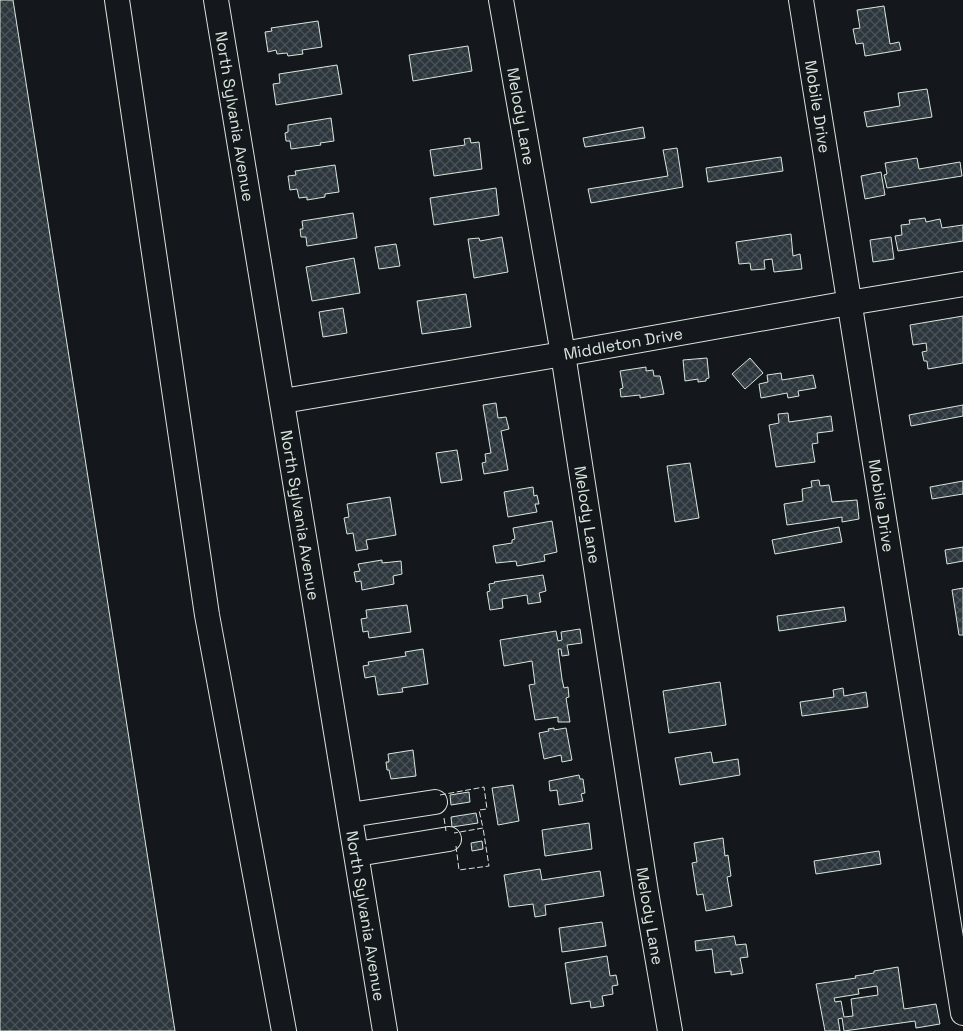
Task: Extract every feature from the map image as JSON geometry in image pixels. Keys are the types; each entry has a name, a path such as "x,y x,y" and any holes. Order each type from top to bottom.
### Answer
{"street":[{"path":"117,0 207,615 284,1031"},
{"name":"North Sylvania Avenue","path":"216,0 385,1031"},
{"name":"Melody Lane","path":"501,0 563,354 646,892 670,1031"},
{"name":"Mobile Drive","path":"801,0 963,1013"},
{"name":"Middleton Drive","path":"283,400 563,354 963,284"},
{"path":"350,815 436,802"},
{"path":"357,854 449,839"}],"building":[{"path":"0,0 13,0 175,1031 0,1031"},
{"path":"884,6 890,44 899,42 901,50 865,56 863,43 856,44 853,29 860,28 857,10"},
{"path":"318,21 322,47 302,50 303,54 288,56 287,53 277,54 276,50 268,52 265,32 272,31 271,28"},
{"path":"468,46 472,71 413,81 409,55"},
{"path":"337,65 342,94 276,105 273,84 280,83 279,74"},
{"path":"927,89 932,117 867,127 864,112 900,106 898,93"},
{"path":"331,118 334,141 320,143 321,145 291,149 290,141 286,141 285,133 288,132 288,125"},
{"path":"643,127 645,138 585,147 583,138"},
{"path":"470,138 471,143 479,142 482,169 434,176 430,150 465,145 464,139"},
{"path":"677,148 683,187 591,203 588,189 668,176 663,150"},
{"path":"781,157 783,171 708,182 706,168"},
{"path":"917,158 919,169 960,162 962,176 887,188 884,175 887,174 885,163"},
{"path":"335,165 339,192 307,200 307,197 299,198 297,189 290,190 288,176 296,175 295,171"},
{"path":"881,172 885,195 865,199 861,176"},
{"path":"496,188 499,215 434,225 430,198"},
{"path":"353,213 357,238 307,246 306,237 301,237 302,221"},
{"path":"925,218 926,222 940,219 942,228 963,225 963,241 898,251 895,236 902,235 901,225 910,224 909,220"},
{"path":"791,234 793,256 800,254 802,269 774,272 772,259 764,260 765,269 751,270 750,263 739,264 736,242"},
{"path":"502,237 508,272 474,278 468,239 479,238 480,241"},
{"path":"891,237 894,259 873,262 870,240"},
{"path":"396,244 400,266 379,269 375,247"},
{"path":"354,258 360,293 312,301 306,267"},
{"path":"466,294 471,327 422,334 417,301"},
{"path":"343,308 347,333 323,337 319,312"},
{"path":"963,316 963,363 928,369 927,361 924,361 922,352 927,351 926,343 913,345 910,325"},
{"path":"707,358 709,378 706,381 698,382 698,379 685,381 683,360"},
{"path":"750,358 763,373 745,389 732,374"},
{"path":"646,367 646,371 653,370 654,376 660,376 664,394 640,398 640,395 621,397 620,389 623,388 620,371"},
{"path":"781,373 782,380 813,375 816,388 798,391 799,396 788,398 787,393 761,398 759,384 768,382 767,375"},
{"path":"496,403 498,418 506,417 509,429 501,431 508,470 484,474 482,463 486,462 485,454 491,453 483,405"},
{"path":"963,405 963,416 911,426 909,415"},
{"path":"788,413 789,422 831,416 833,431 817,433 818,443 812,444 815,462 776,467 769,425 779,423 778,414"},
{"path":"457,450 462,480 441,483 436,453"},
{"path":"690,463 699,518 675,522 667,466"},
{"path":"819,480 820,486 829,485 832,502 857,500 859,519 842,522 842,517 787,525 784,504 803,501 802,489 812,487 811,481"},
{"path":"963,481 963,494 932,499 930,487"},
{"path":"533,487 534,496 537,495 539,504 535,504 537,512 508,517 504,492"},
{"path":"390,497 396,535 366,540 368,549 356,551 353,533 347,534 344,518 349,517 347,504"},
{"path":"552,521 557,552 544,555 545,561 517,566 516,561 496,563 493,546 512,543 512,540 515,539 513,528"},
{"path":"839,527 842,542 775,554 772,540"},
{"path":"963,547 963,561 947,564 945,550"},
{"path":"382,560 382,563 401,561 402,574 393,576 394,584 362,590 361,581 356,582 354,572 360,571 358,564"},
{"path":"543,575 546,591 539,593 541,602 528,604 527,595 502,599 503,608 490,610 487,592 490,591 489,584"},
{"path":"963,588 963,635 959,635 952,590"},
{"path":"407,605 411,632 369,638 368,631 363,632 361,619 367,618 366,610"},
{"path":"844,607 846,621 779,631 777,616"},
{"path":"580,629 582,643 567,645 569,655 562,656 561,649 558,649 564,688 568,687 569,697 566,698 570,722 558,722 558,717 535,720 529,685 535,684 532,661 504,666 500,640 556,631 558,641 562,640 561,632"},
{"path":"423,649 428,684 402,688 403,692 378,695 375,676 365,678 363,666 369,665 368,662 406,656 405,652"},
{"path":"720,682 726,725 669,733 663,691"},
{"path":"843,688 844,696 866,692 868,707 802,716 800,702 834,697 833,690"},
{"path":"554,728 554,730 566,728 572,760 562,762 561,755 544,759 539,733"},
{"path":"413,750 416,776 391,779 386,762 389,762 388,754"},
{"path":"711,752 713,763 738,759 740,775 680,785 675,758"},
{"path":"579,775 580,779 583,779 585,793 581,794 583,801 559,805 557,790 550,791 549,781"},
{"path":"513,785 519,821 498,825 492,788"},
{"path":"469,792 470,802 451,805 450,795"},
{"path":"476,813 478,823 452,827 451,817"},
{"path":"589,823 592,849 545,856 542,830"},
{"path":"723,838 725,856 728,855 731,876 727,877 732,906 706,911 703,894 697,895 692,863 697,862 694,843"},
{"path":"482,841 483,849 472,851 471,843"},
{"path":"879,851 881,864 816,874 814,861"},
{"path":"540,869 542,880 600,871 604,896 545,905 546,915 535,917 533,904 509,907 504,875"},
{"path":"602,922 606,946 562,952 559,928"},
{"path":"734,936 736,945 746,944 748,957 740,958 743,973 731,975 731,971 715,973 712,949 696,951 695,941"},
{"path":"607,956 610,976 616,975 618,985 612,986 613,994 602,996 604,1006 591,1008 590,1001 571,1004 565,963"},
{"path":"898,967 904,1009 936,1004 940,1024 916,1028 915,1021 844,1031 842,1018 838,1019 840,1031 825,1031 816,984 856,978 855,976 874,973 874,971","holes":["877,986 878,995 851,999 853,1016 844,1017 841,1001 835,1002 834,998 859,994 858,989"]}],"fence":[{"path":"440,795 484,787 487,809 479,810 483,828 454,833"},
{"path":"444,818 446,831"},
{"path":"456,846 459,870 489,866 483,828"}]}
